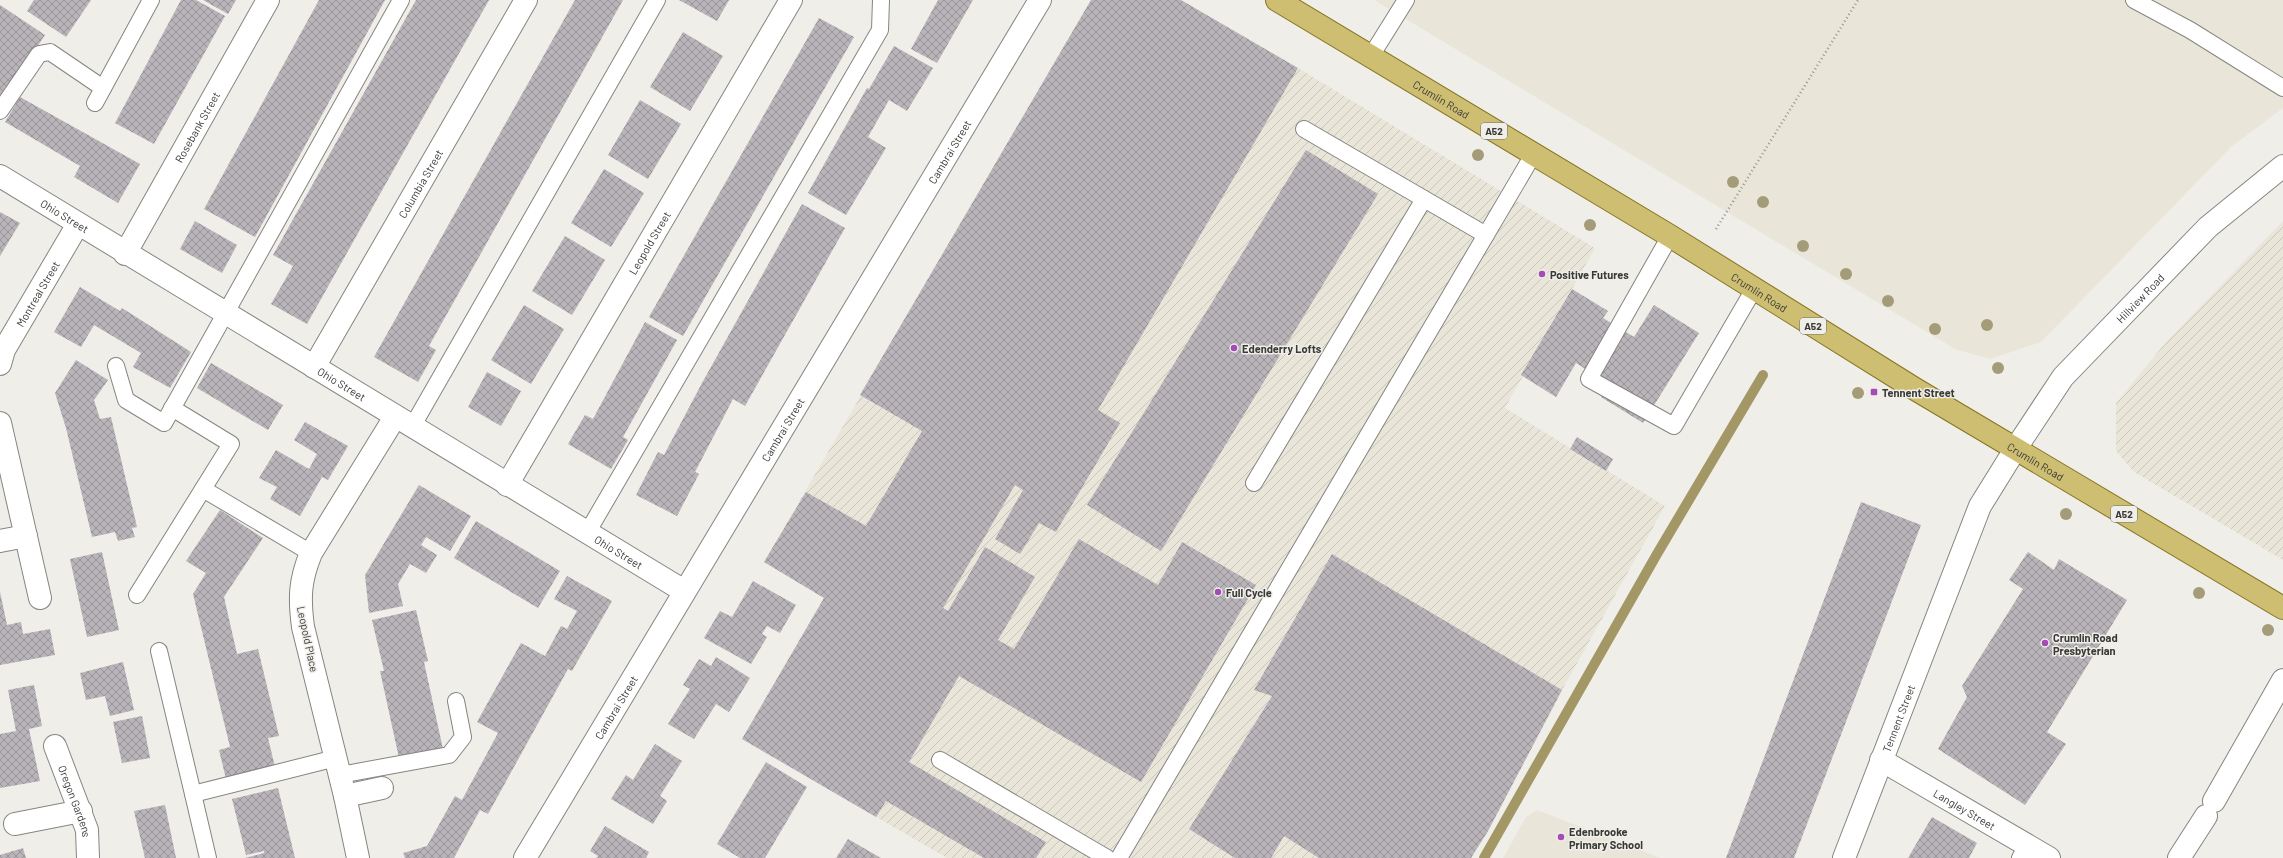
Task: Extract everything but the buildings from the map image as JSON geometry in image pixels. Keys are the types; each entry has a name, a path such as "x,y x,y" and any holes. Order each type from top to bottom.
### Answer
{"main road":[{"name":"Crumlin Road","path":"1277,0 1670,236 1754,290 2283,608"}],"street":[{"name":"Rosebank Street","path":"125,254 268,0"},
{"name":"Columbia Street","path":"314,367 526,0"},
{"name":"Leopold Street","path":"507,484 791,0"},
{"name":"Cambrai Street","path":"525,858 1040,0"},
{"name":"Hillview Road","path":"2016,448 2063,377 2208,227 2283,166"},
{"name":"Ohio Street","path":"0,176 125,254 684,591"},
{"name":"Montreal Street","path":"0,364 4,350 78,224"},
{"path":"0,422 40,598"},
{"name":"Leopold Place","path":"358,858 346,796 304,627 300,602 302,575 311,553 403,422"},
{"name":"Tennent Street","path":"1844,858 1980,506 2016,448"},
{"path":"0,541 26,536"},
{"path":"2179,858 2210,808 2283,680"},
{"name":"Oregon Gardens","path":"55,746 87,830 88,858"},
{"name":"Langley Street","path":"1881,760 2023,852 2049,858"},
{"path":"346,796 382,788"},
{"path":"15,824 81,811"}],"lane":[{"path":"95,103 151,0"},
{"path":"116,366 126,400 164,423 224,313 401,0"},
{"path":"403,422 657,0"},
{"path":"587,533 880,30 881,0"},
{"path":"1371,56 1406,0"},
{"path":"2134,0 2190,30 2283,88"},
{"path":"0,111 39,54 50,52 103,88"},
{"path":"1304,130 1486,235"},
{"path":"1119,858 1533,155"},
{"path":"1254,483 1424,199"},
{"path":"1670,236 1589,379 1674,426 1754,290"},
{"path":"137,595 230,444 172,408"},
{"path":"203,489 311,553"},
{"path":"159,651 208,858"},
{"path":"193,794 338,767 449,755 463,737 456,701"},
{"path":"940,760 1107,858"}],"path":[{"path":"1700,255 1858,0"}],"shaded area":[{"path":"1091,0 1181,0 1298,68 1595,248 1505,408 1665,506 1562,690 1488,831 1471,858 947,858 742,739 824,598 764,562"},
{"path":"1374,0 2283,0 2283,108 2231,147 2041,342 1990,359 1955,349"},
{"path":"2283,221 2283,560 2134,472 2116,451 2116,403 2167,341"},
{"name":"Edenbrooke Primary School","path":"1537,810 1661,858 1503,858 1526,817"}],"waterway":[{"path":"1484,858 1657,554 1763,375"}],"place":[{"name":"Positive Futures","path":"1542,274"},
{"name":"Edenderry Lofts","path":"1234,348"},
{"name":"Tennent Street","path":"1874,392"},
{"name":"Full Cycle","path":"1218,592"},
{"name":"Crumlin Road Presbyterian","path":"2045,643"},
{"name":"Edenbrooke Primary School","path":"1561,837"}]}
